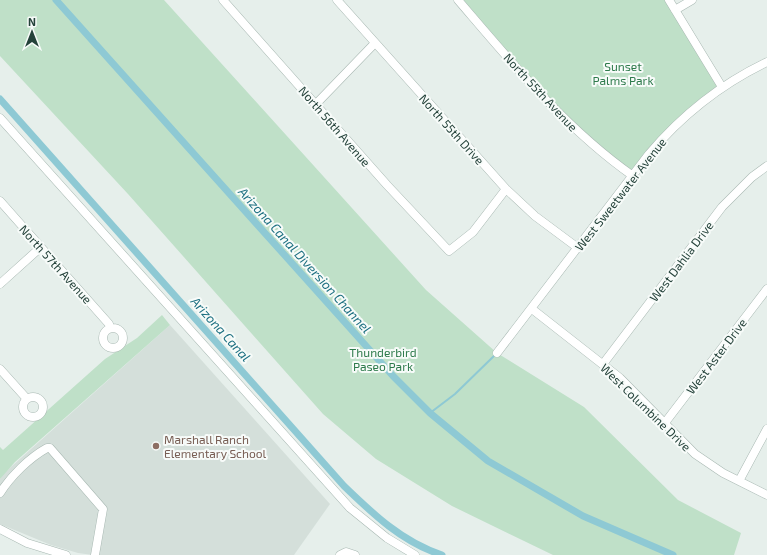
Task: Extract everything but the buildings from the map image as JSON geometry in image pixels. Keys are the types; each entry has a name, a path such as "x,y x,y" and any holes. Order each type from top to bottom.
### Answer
{"street":[{"name":"North 56th Avenue","path":"223,0 387,185 449,251 473,232 506,189"},
{"name":"North 55th Drive","path":"337,0 506,189 535,216 578,248"},
{"name":"North 55th Avenue","path":"458,0 557,112 605,156 633,176"},
{"path":"669,0 722,87"},
{"path":"675,10 692,0"},
{"path":"316,104 376,43"},
{"name":"West Sweetwater Avenue","path":"497,353 633,176 671,130 697,106 722,87 767,62"},
{"path":"0,118 350,508 387,538 415,555"},
{"name":"West Dahlia Drive","path":"603,364 722,207 747,181 767,166"},
{"name":"North 57th Avenue","path":"0,201 109,324 110,328"},
{"path":"0,284 41,247"},
{"name":"West Aster Drive","path":"664,424 767,289"},
{"name":"West Columbine Drive","path":"532,309 620,378 664,424 702,460 767,495"},
{"path":"0,368 28,399"},
{"path":"739,481 767,429"},
{"path":"0,493 5,485 37,454 47,448 50,448 103,509 95,555"},
{"path":"0,529 27,542 66,555"},
{"path":"340,555 346,552 355,555"}],"shaded area":[{"name":"Marshall Ranch Elementary School","path":"170,325 330,504 294,555 93,555 78,553 51,545 0,524 0,479 3,474"}],"green space":[{"name":"Thunderbird Paseo Park","path":"0,0 164,0 426,290 497,353 584,407 678,500 741,533 734,555 553,555 452,506 376,459 323,414 128,194 0,56"},
{"name":"Sunset Palms Park","path":"458,0 669,0 722,87 697,106 633,176 577,131"},
{"path":"162,315 170,325 15,462 0,479 0,447 3,450 105,359 137,338"}],"waterway":[{"name":"Arizona Canal Diversion Channel","path":"56,0 393,376 430,413 488,461 583,516 673,555"},
{"name":"Arizona Canal","path":"0,99 344,486 377,517 401,535 414,543 442,555"},
{"path":"430,413 455,394 496,354"}],"place":[{"name":"Marshall Ranch Elementary School","path":"156,446"}]}
